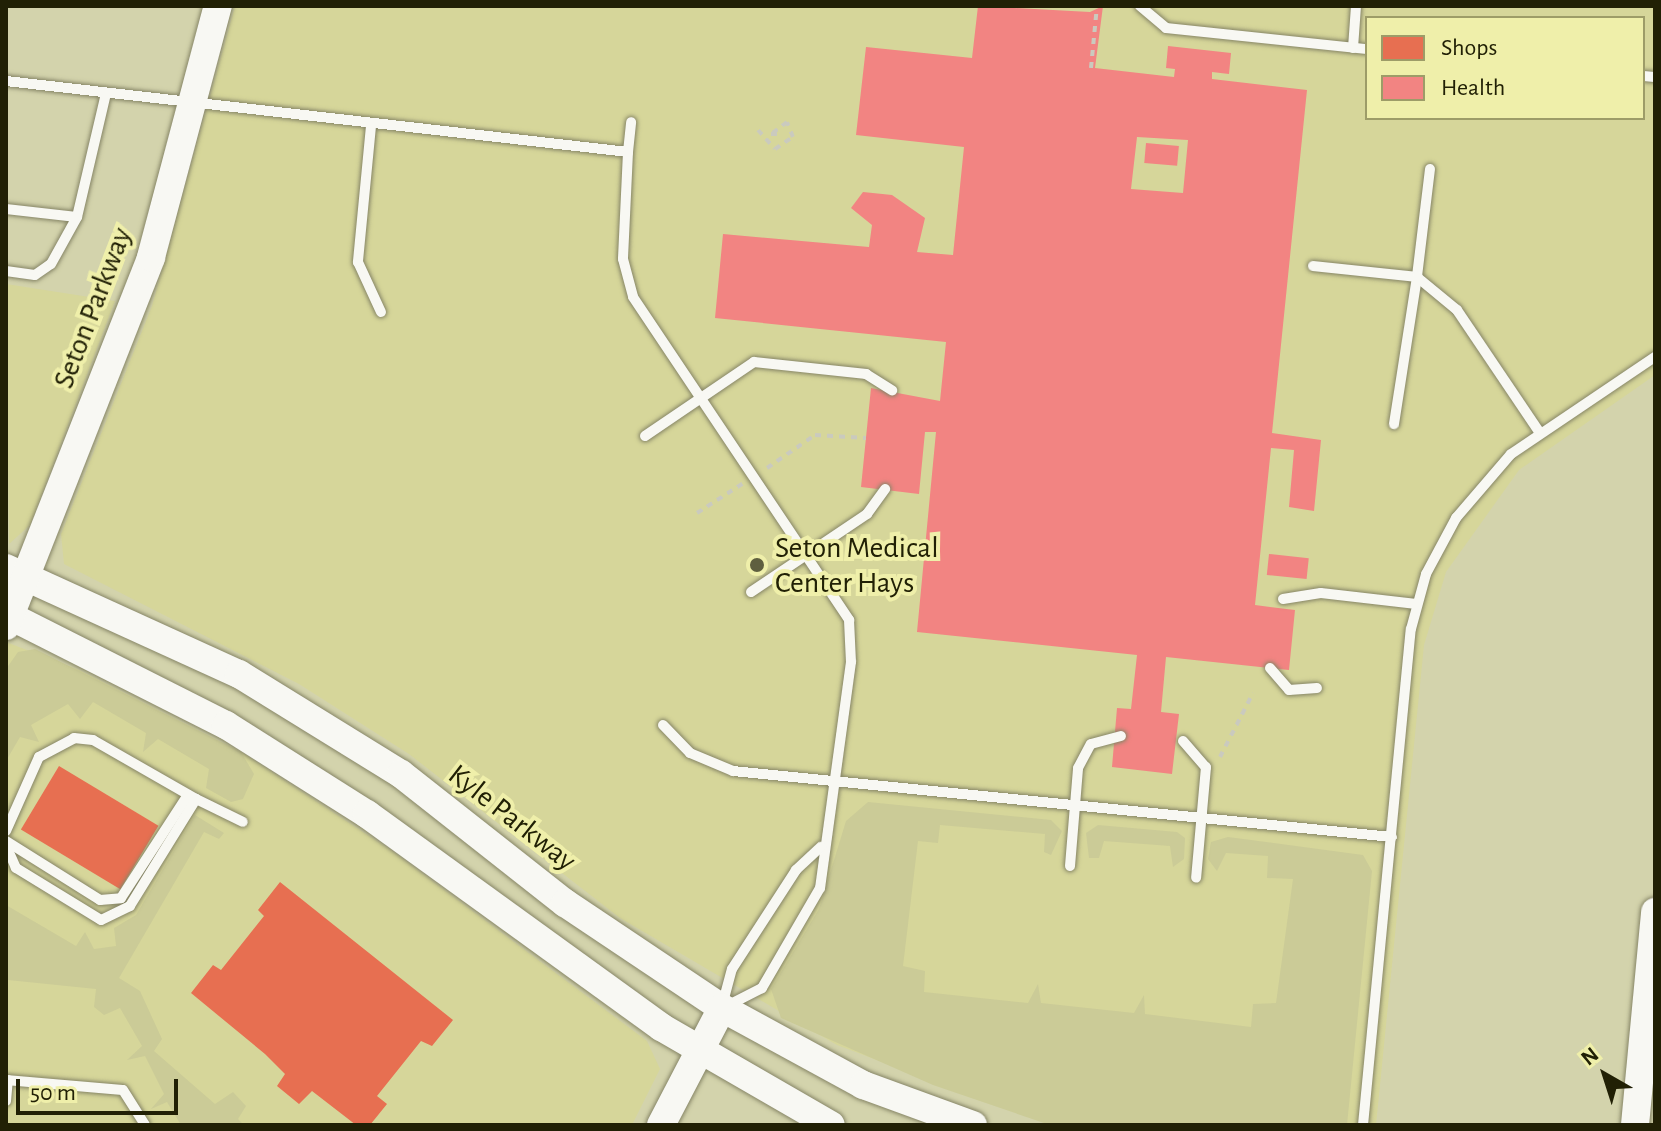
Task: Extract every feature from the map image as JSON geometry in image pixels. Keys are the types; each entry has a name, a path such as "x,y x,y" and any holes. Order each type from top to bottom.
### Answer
{"street":[{"name":"Seton Parkway","path":"7,618 15,572 151,257 195,106 218,6"},
{"name":"Kyle Parkway","path":"15,572 239,674 293,707 401,774 565,903 722,1008 863,1085 973,1125"},
{"path":"7,618 239,733 367,814 535,941 697,1050 831,1125"},
{"path":"1635,1125 1651,996 1655,912"},
{"path":"661,1125 697,1050 722,1008"}],"lane":[{"path":"1140,6 1166,28 1365,49"},
{"path":"1353,48 1356,6"},
{"path":"6,81 195,106 628,152"},
{"path":"6,271 35,275 51,264 77,217 106,93"},
{"path":"631,122 626,280 701,398 808,553 849,620 836,785 821,847 820,888 762,988 722,1008"},
{"path":"371,126 358,262 381,312"},
{"path":"1394,424 1430,169"},
{"path":"6,209 77,217"},
{"path":"1313,266 1417,277 1457,310 1540,433"},
{"path":"1363,1125 1416,604 1456,518 1492,473 1540,433 1655,357"},
{"path":"645,436 701,398 767,360 866,374 892,390"},
{"path":"751,592 867,514 885,489"},
{"path":"1283,599 1329,595 1416,604"},
{"path":"1270,668 1289,690 1317,688"},
{"path":"663,725 713,765 836,785 1392,837"},
{"path":"1070,866 1075,808 1085,753 1121,736"},
{"path":"6,831 7,816 39,757 74,738 93,740 192,797 243,822"},
{"path":"1183,741 1206,767 1196,878"},
{"path":"6,844 16,868 101,920 130,906 192,797"},
{"path":"6,844 100,900 121,898 192,797"},
{"path":"722,1008 732,969 796,870 821,847"},
{"path":"6,1101 7,1080 123,1090 145,1125"}],"path":[{"path":"1091,68 1097,6"},
{"path":"758,130 775,149 793,137 790,124 771,134 783,134"},
{"path":"767,468 815,435 866,438"},
{"path":"697,513 743,484"},
{"path":"1220,757 1253,693"}],"shaded area":[{"name":"Seton Medical Center Hays","path":"235,6 1655,6 1655,375 1519,470 1446,572 1424,645 1376,1125 1050,1125 837,1045 620,918 409,754 299,684 64,564 61,534 152,306"},
{"path":"6,284 115,301 30,525 9,544"},
{"path":"6,642 79,670 241,752 392,851 647,1041 660,1069 632,1125 6,1125"},
{"path":"35,649 241,752 254,774 243,799 231,802 206,788 209,769 158,739 143,752 146,733 93,702 80,719 68,704 31,725 39,742 20,737 6,761 6,669 18,652"},
{"path":"868,802 1051,820 1062,831 1051,855 1044,852 1045,834 940,825 938,843 918,841 903,966 925,971 924,992 1028,1003 1038,984 1041,1003 1134,1013 1144,995 1145,1014 1251,1027 1253,1004 1276,1003 1293,879 1267,878 1268,856 1226,853 1217,871 1208,859 1211,842 1228,837 1363,855 1372,871 1347,1125 1050,1125 933,1085 781,1018 771,989 819,909 846,821"},
{"path":"195,815 224,833 219,839 204,832 119,978 140,991 162,1039 154,1051 215,1104 233,1092 246,1106 238,1119 244,1125 181,1125 167,1102 151,1109 164,1094 145,1056 127,1060 142,1046 120,1008 104,1015 94,1007 96,989 8,980 6,988 6,905 76,946 85,932 94,949 116,946 114,928 136,915"},
{"path":"1098,825 1177,832 1185,838 1184,859 1173,867 1170,846 1104,841 1099,858 1089,858 1086,833"}],"building: Shops":[{"path":"59,766 158,826 120,889 21,829"},
{"path":"280,882 453,1020 432,1046 421,1041 377,1096 387,1104 370,1125 356,1125 312,1091 299,1104 277,1086 285,1074 191,993 213,965 221,970 264,916 258,910"}],"building: Health":[{"name":"Seton Medical Center Hays","path":"978,6 1090,12 1103,6 1095,68 1174,77 1175,69 1166,68 1168,46 1231,53 1229,74 1212,72 1212,79 1307,90 1272,433 1321,440 1314,511 1289,507 1294,450 1271,448 1255,605 1295,610 1289,670 1166,657 1161,712 1179,714 1172,774 1112,767 1117,708 1131,709 1137,655 917,632 936,432 925,432 919,494 861,487 871,388 940,401 946,342 715,318 723,234 869,247 872,225 851,208 863,192 892,195 925,218 917,252 953,255 964,147 856,135 866,47 972,58","holes":["1137,137 1188,140 1183,193 1131,189"]},
{"path":"1146,143 1179,146 1177,166 1144,163"},
{"path":"1269,554 1309,558 1307,579 1267,575"}],"place":[{"name":"Seton Medical Center Hays","path":"757,565"}]}
